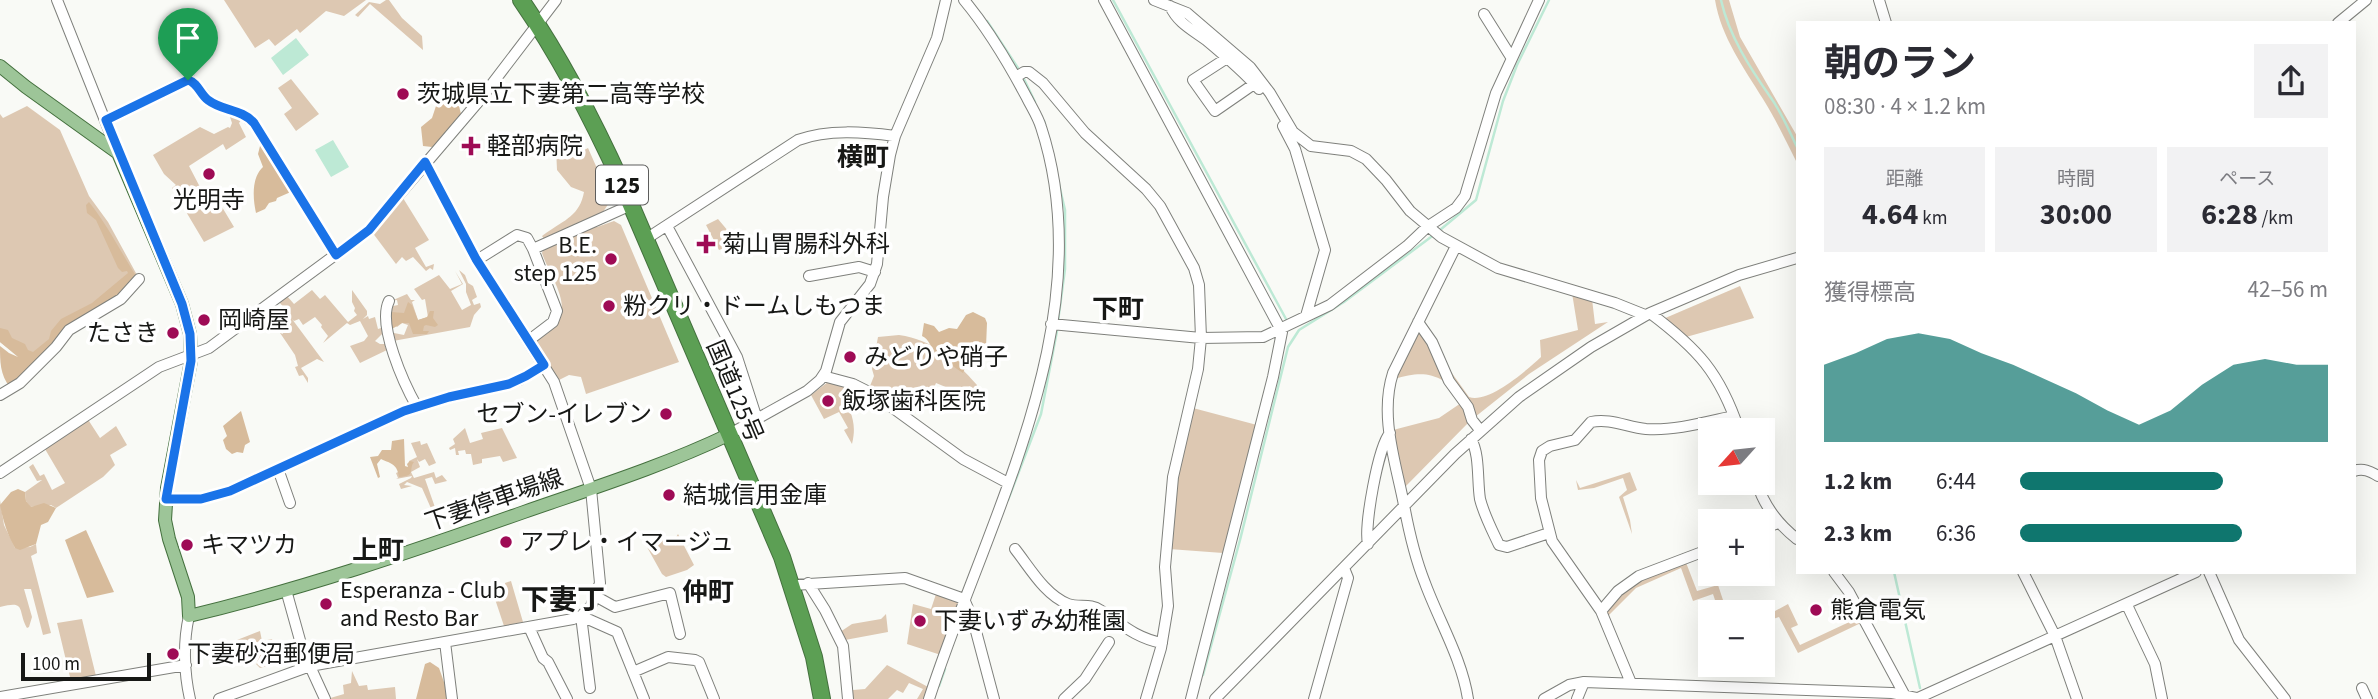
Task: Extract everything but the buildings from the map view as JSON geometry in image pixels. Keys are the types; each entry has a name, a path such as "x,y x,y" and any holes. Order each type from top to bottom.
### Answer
{"highway":[{"name":"国道125号","path":"521,0 552,47 598,130 728,435 800,584 822,699"}],"main road":[{"path":"0,65 118,153 182,304 190,334 192,356 166,499 166,527 188,597 189,615"},
{"name":"下妻停車場線","path":"189,615 286,590 460,535 661,463 728,435"}],"street":[{"path":"57,0 118,153"},
{"path":"0,473 159,367 209,348 369,230 479,101 555,0"},
{"path":"929,699 1035,405 1060,266 1059,207 1040,125 990,34 964,0"},
{"path":"1104,0 1282,328 1282,342 1191,699"},
{"path":"1154,0 1187,13 1250,67 1270,93 1293,132 1311,146 1352,151 1366,159 1410,211 1441,237 1498,268 1648,314 1701,356 1725,394 1734,416 1657,429 1597,421 1588,424 1575,439 1545,448 1540,455 1538,468 1541,498 1549,533 1601,611 1631,683"},
{"path":"1051,324 1201,338 1263,337 1330,305 1456,208 1465,196 1496,93 1539,0"},
{"path":"1879,0 1885,21"},
{"path":"2340,21 2366,0"},
{"path":"728,435 808,390 823,376 841,322 870,284 875,272 884,186 895,136 930,58 943,1"},
{"path":"1170,6 1177,20 1227,58 1254,84 1269,103 1296,149 1325,250 1306,316"},
{"path":"1484,14 1511,57"},
{"path":"1227,58 1193,80 1215,111 1254,84"},
{"path":"1016,78 1029,72 1043,83 1085,133 1146,189 1160,206 1194,268 1199,285 1201,338 1196,383 1173,477 1165,567 1168,606 1162,643 1146,699"},
{"path":"106,120 175,85 192,80 210,102 246,116 256,125 336,255"},
{"path":"646,239 780,151 807,137 836,133 895,136"},
{"path":"219,699 242,695 310,666 529,627 581,615 597,597 600,583 591,489 562,399 544,365 477,260 425,162"},
{"path":"533,249 631,205"},
{"path":"667,226 737,357 757,419"},
{"path":"477,260 517,235 527,237 557,311 553,322 528,341"},
{"path":"1455,246 1389,385 1390,433 1404,507 1423,580 1463,676 1468,699"},
{"path":"1215,699 1471,439 1502,411 1555,371 1648,314 1739,275 1796,258"},
{"path":"809,276 859,267 875,272"},
{"path":"0,395 20,383 69,330 121,299 139,278"},
{"path":"389,301 386,309 388,336 416,407"},
{"path":"1418,321 1480,430"},
{"path":"166,499 211,497 416,407 509,384 544,365"},
{"path":"823,376 853,384 875,395 963,459 1008,482"},
{"path":"1367,544 1366,529 1378,466 1384,442 1390,433"},
{"path":"1471,439 1476,453 1483,512 1499,545 1507,547 1549,533"},
{"path":"278,469 290,503"},
{"path":"2356,471 2369,471 2378,476"},
{"path":"1761,495 1778,523 1796,538"},
{"path":"1015,549 1042,584 1056,597 1077,606 1099,609 1131,632 1162,643"},
{"path":"1601,611 1618,591 1639,576 1698,554"},
{"path":"1314,699 1348,578 1345,568"},
{"path":"1836,574 1849,592 1904,694"},
{"path":"2024,574 2055,636 2077,699"},
{"path":"1544,699 1569,685 1584,682 1631,683 1750,694 1904,694 1920,698 2192,574"},
{"path":"2211,574 2239,640 2285,699"},
{"path":"800,584 905,578 964,599 994,699"},
{"path":"800,584 825,610 843,646 848,699"},
{"path":"286,590 299,640 325,699"},
{"path":"597,597 615,607 670,593 680,634"},
{"path":"2127,605 2155,664 2161,699"},
{"path":"189,615 186,665 190,699"},
{"path":"581,615 617,632 644,699"},
{"path":"581,615 590,688"},
{"path":"529,627 542,657 548,662 567,699"},
{"path":"445,642 452,699"},
{"path":"1064,699 1085,679 1109,642"},
{"path":"633,672 668,657 695,660 699,662 714,699"},
{"path":"0,697 186,665"},
{"path":"1577,699 1584,682"},
{"path":"2362,688 2367,699"}],"shaded area":[{"path":"224,0 366,0 344,16 326,11 300,33 297,29 275,46 269,39 255,48"},
{"path":"389,0 402,18 422,36 423,50 370,4 358,17 355,15 369,2 380,4"},
{"path":"1715,0 1729,0 1740,37 1796,134 1796,161 1741,64 1718,14"},
{"path":"296,38 309,55 283,75 271,58"},
{"path":"291,79 319,114 296,131 284,114 292,108 278,88"},
{"path":"446,99 459,106 461,114 436,144 432,147 423,146 421,127 432,118 436,106"},
{"path":"27,106 60,130 89,196 108,222 137,275 26,362 0,342 0,114 3,118"},
{"path":"229,114 242,119 239,123 246,137 226,150 223,144 189,166 213,212 222,207 234,227 204,242 172,188 176,185 164,174 153,155 200,127 214,134 230,128 232,123"},
{"path":"333,140 349,167 331,177 315,150"},
{"path":"563,141 571,157 588,148 611,200 603,212 544,239 542,236 575,212 584,192 571,187 557,170 556,148"},
{"path":"261,142 293,191 277,198 256,213 254,189 256,177 263,167 258,154"},
{"path":"403,198 429,240 415,248 426,267 434,264 433,270 430,268 426,271 413,257 406,261 402,257 396,264 372,232"},
{"path":"89,202 136,276 119,295 32,367 28,366 31,369 10,387 2,373 0,346 18,357 0,342 0,328 8,330 12,338 25,344 28,350 33,352 49,339 51,331 61,319 92,303 128,273 118,268 96,220 87,213 86,205"},
{"path":"718,219 739,244 735,247 733,243 725,248 725,251 724,248 719,250 706,225"},
{"name":"粉クリ・ドームしもつま","path":"614,221 621,225 679,362 586,394 581,377 569,375 557,381 534,343 554,327 562,313 557,287 542,253 543,250 596,225 597,227"},
{"path":"459,270 473,286 477,297 472,300 474,305 480,303 481,307 474,315 470,327 393,341 389,332 404,335 408,325 402,323 397,327 388,318 393,306 398,305 397,300 391,301 407,294 411,300 415,300 412,302 418,320 428,317 425,299 422,300 414,289 439,275 450,289 462,284 455,271 463,284 451,291 462,310 471,305"},
{"path":"1740,286 1754,318 1686,337 1663,319"},
{"path":"312,290 320,299 325,295 348,322 357,315 352,302 352,290 367,311 363,319 368,316 369,319 375,317 378,329 384,327 384,332 375,341 388,344 385,347 387,350 360,363 350,346 364,341 368,336 360,321 350,325 347,323 323,343 328,336 315,317 303,325 299,319 292,319 324,362 317,359 301,368 308,378 308,383 303,375 299,376 295,367 298,366 295,355 276,327 282,334 289,329 280,315 287,311 279,302 287,296 294,304"},
{"path":"1572,293 1592,299 1595,324 1608,322 1529,374 1475,417 1451,380 1449,369 1469,397 1486,396 1506,385 1541,357 1540,340 1578,330"},
{"path":"408,302 418,320 434,311 433,318 438,325 424,326 423,331 429,331 427,334 413,334 409,323 402,323 392,329 388,315 391,312 404,313"},
{"path":"973,312 985,318 987,323 986,347 979,347 974,351 974,357 967,363 963,373 936,352 922,336 924,323 934,326 939,332 949,328 957,329 966,315"},
{"path":"1417,330 1426,337 1444,381 1420,374 1394,379"},
{"path":"899,335 933,346 951,359 977,385 972,398 936,383 923,412 907,404 909,399 902,395 900,398 882,393 870,386 874,376 872,369 878,337"},
{"path":"828,382 849,388 846,391 853,422 852,444 844,430 848,428 839,412 824,419 811,395"},
{"path":"1461,403 1469,422 1405,487 1393,430 1439,418"},
{"path":"1193,408 1257,425 1223,553 1169,549 1176,475"},
{"path":"241,411 250,442 245,445 243,453 232,454 226,449 223,440 227,436 223,426"},
{"path":"87,418 100,438 116,426 127,445 110,455 115,465 103,477 56,508 51,505 30,507 25,492 42,480 37,481 29,467 33,464 40,476 44,474 52,490 65,483 45,449"},
{"path":"465,428 470,443 483,439 481,433 502,428 517,458 503,462 500,456 482,459 482,463 473,465 471,454 466,454 465,450 458,451 459,455 456,455 455,448 449,448 455,444 453,439"},
{"path":"404,439 405,466 408,467 410,461 414,462 410,474 399,477 391,463 381,459 377,464 378,478 370,457 378,456 382,450 391,450 392,441"},
{"path":"420,441 421,445 427,443 436,463 429,466 425,459 419,462 417,459 420,467 411,472 414,478 434,472 436,478 442,475 447,481 435,484 432,477 425,479 443,530 441,531 422,488 407,482 404,485 412,486 401,489 399,484 412,476 396,479 396,473 408,467 409,461 417,457 411,443"},
{"path":"1630,472 1637,490 1623,497 1632,534 1619,497 1627,490 1623,478 1594,488 1578,490 1576,480 1580,488"},
{"path":"18,489 25,492 26,501 31,507 44,503 56,508 48,522 41,525 36,544 20,550 15,548 10,537 0,505 11,492"},
{"path":"0,500 4,525 15,548 36,544 37,553 31,556 51,633 43,635 31,589 24,589 32,617 29,627 27,628 18,606 0,607"},
{"path":"86,530 114,592 87,598 65,540"},
{"path":"651,533 656,543 669,537 676,546 675,539 678,534 694,565 666,577 642,538"},
{"path":"1685,560 1697,591 1718,586 1723,600 1715,600 1713,594 1693,601 1681,568 1636,588 1607,617 1604,611 1630,585"},
{"path":"511,581 523,622 504,626 494,596 506,591 505,583"},
{"name":"下妻いずみ幼稚園","path":"937,591 956,600 958,604 941,655 907,644 913,604 931,609"},
{"path":"1788,604 1798,625 1791,628 1800,645 1860,617 1863,622 1798,653 1779,617 1775,618 1775,611"},
{"path":"886,614 888,632 845,640 840,632 852,624 881,619"},
{"path":"82,619 96,676 71,681 57,623"},
{"path":"260,631 262,641 272,639 275,649 264,653 267,666 260,668 256,664 258,663 253,642 244,644 243,641 237,640"},
{"path":"430,662 439,668 450,699 416,699 425,664"},
{"path":"887,665 930,688 926,699 917,699 923,689 909,683 903,693 897,690 888,699 850,699 850,674 853,690 865,689"},
{"path":"352,671 359,686 367,685 368,690 395,687 396,699 327,699 344,694 343,685 351,683"}],"waterway":[{"path":"1113,0 1286,319"},
{"path":"1440,230 1476,200 1503,101 1517,65 1549,0"},
{"path":"1721,0 1741,51 1779,110 1796,145"},
{"path":"987,21 1018,68"},
{"path":"1023,77 1035,102"},
{"path":"1044,121 1065,210 1065,269 1058,321"},
{"path":"1203,675 1288,347 1299,330 1344,302 1435,234"},
{"path":"1008,500 1041,414 1057,331"},
{"path":"1894,574 1920,688"},
{"path":"939,686 945,669"}],"place":[{"name":"茨城県立下妻第二高等学校","path":"403,94"},
{"name":"軽部病院","path":"471,146"},
{"name":"光明寺","path":"209,174"},
{"name":"菊山胃腸科外科","path":"706,244"},
{"name":"B.E. step 125","path":"611,259"},
{"name":"粉クリ・ドームしもつま","path":"609,306"},
{"name":"岡崎屋","path":"204,320"},
{"name":"たさき","path":"173,333"},
{"name":"みどりや硝子","path":"850,357"},
{"name":"飯塚歯科医院","path":"828,401"},
{"name":"セブン-イレブン","path":"666,414"},
{"name":"結城信用金庫","path":"669,495"},
{"name":"アプレ・イマージュ","path":"506,542"},
{"name":"キマツカ","path":"187,545"},
{"name":"Esperanza - Club and Resto Bar","path":"326,604"},
{"name":"熊倉電気","path":"1816,610"},
{"name":"下妻いずみ幼稚園","path":"920,621"},
{"name":"下妻砂沼郵便局","path":"173,654"}],"district":[{"name":"横町","path":"863,157"},
{"name":"下町","path":"1118,309"},
{"name":"上町","path":"378,550"},
{"name":"仲町","path":"708,592"},
{"name":"下妻丁","path":"563,599"}],"route":[{"path":"188,80 194,82 210,102 246,116 254,123 336,255 369,230 425,162 499,299 544,365 509,384 449,397 404,411 230,491 201,499 166,499 188,384 192,349 190,334 182,304 106,120 188,80"}]}
